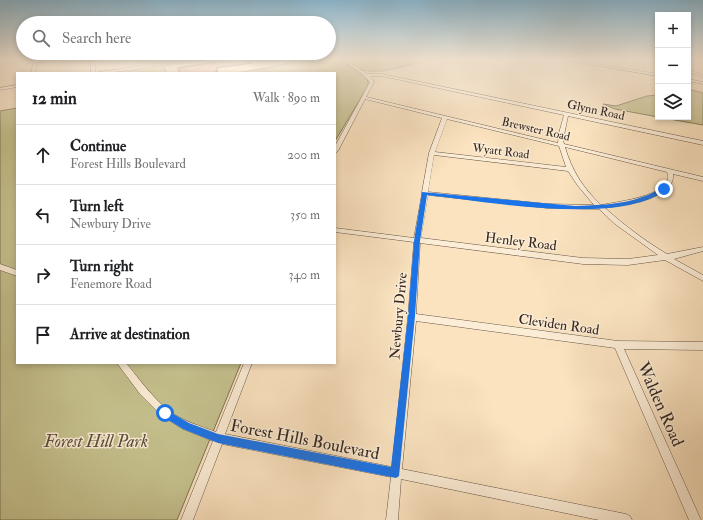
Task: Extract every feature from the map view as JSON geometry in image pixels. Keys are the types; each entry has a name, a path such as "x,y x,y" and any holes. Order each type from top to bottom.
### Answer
{"street":[{"path":"336,149 372,83"},
{"name":"Glynn Road","path":"421,83 703,143"},
{"path":"0,89 16,86"},
{"name":"Brewster Road","path":"364,98 703,179"},
{"path":"566,114 562,131 561,145 569,169 580,185 599,207 624,227 666,257 703,278"},
{"name":"Newbury Drive","path":"392,520 412,316 417,241 432,153 444,117"},
{"name":"Wyatt Road","path":"432,153 569,169"},
{"path":"424,193 547,206 599,207 632,202 657,193 669,184 671,179 670,171"},
{"name":"Henley Road","path":"336,230 583,261 628,262 666,257 703,249"},
{"path":"0,267 16,274"},
{"name":"Cleviden Road","path":"412,316 618,345 703,346"},
{"name":"Walden Road","path":"618,345 695,520"},
{"name":"Forest Hills Boulevard","path":"122,364 142,391 168,415 186,426 218,438 626,520"},
{"path":"187,520 248,364"}],"green space":[{"path":"336,83 368,83 368,86 336,139"},
{"path":"691,90 703,93 703,125 675,120 691,120"},
{"path":"655,95 655,116 615,109 603,104 616,106 647,96"},
{"name":"Forest Hill Park","path":"16,108 16,364 241,364 177,520 0,520 0,111"}],"route":[{"path":"165,413 186,426 218,438 396,473 412,316 417,241 424,193 575,208 599,207 632,202 664,189"}]}
